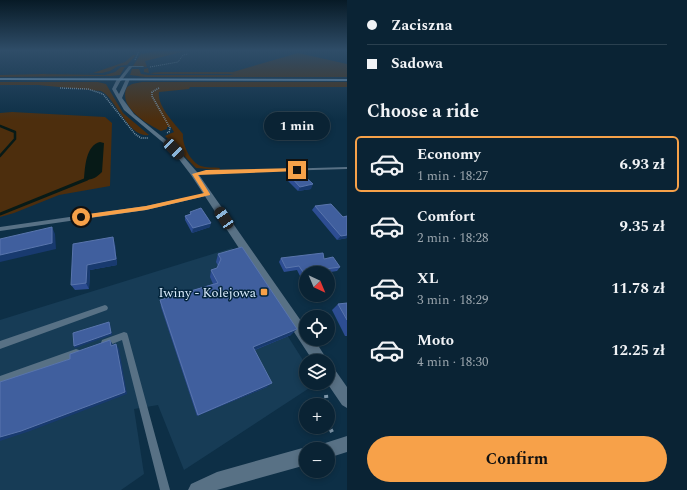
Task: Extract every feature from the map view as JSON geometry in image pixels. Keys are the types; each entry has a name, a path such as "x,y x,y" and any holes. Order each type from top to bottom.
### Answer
{"main road":[{"path":"0,79 347,80"}],"street":[{"path":"124,74 114,89 126,109 184,160 316,354"},
{"path":"120,98 128,80 129,74"},
{"path":"335,382 347,400"},
{"path":"335,448 347,444"},
{"path":"197,490 216,481 299,458"}],"lane":[{"path":"194,174 206,172 347,168"},
{"path":"0,229 146,208 208,194"},
{"path":"0,345 105,308"},
{"path":"0,380 124,336 165,490"}],"path":[{"path":"59,88 92,91 102,94 107,98 115,112 134,132"},
{"path":"158,88 152,92 152,96 170,128 170,132 158,136"}],"shaded area":[{"path":"121,74 111,76 0,77 0,75"},
{"path":"154,74 347,74 347,77 145,77 130,75 234,74"},
{"path":"0,82 98,82 106,84 123,113 149,135 142,135 135,131 112,101 101,91 38,85 0,85"},
{"path":"142,82 347,82 347,87 190,87 189,89 159,92 163,109 183,134 185,147 193,161 201,166 220,168 219,170 196,168 165,136 174,132 171,127 167,127 167,129 161,131 148,124 135,114 126,101 125,94 127,87 132,84"},
{"path":"12,112 105,117 112,123 110,186 59,195 0,217 0,113"},
{"path":"100,142 104,143 102,172 94,178 84,180 89,152 95,144"},
{"path":"232,248 299,354 299,390 306,390 184,470 158,405 134,409 144,474 121,490 0,490 0,320"}],"building":[{"path":"302,174 313,184 300,187 290,176"},
{"path":"331,204 343,217 347,216 347,235 341,236 315,206"},
{"path":"201,208 211,223 193,228 185,216 191,214 190,212"},
{"path":"52,227 52,243 0,255 0,239"},
{"path":"113,237 116,259 87,265 86,283 71,285 73,244"},
{"path":"242,247 297,329 253,347 272,383 198,415 160,300 218,283 211,270 217,268 221,259 218,254"},
{"path":"323,253 324,259 333,257 340,267 299,266 286,268 281,258"},
{"path":"347,303 347,320 338,304"},
{"path":"109,322 111,333 74,346 73,333"},
{"path":"110,340 111,346 116,344 125,392 21,431 0,437 0,382 70,359 70,354"}],"waterway":[{"path":"0,126 15,132 15,139 0,156"},
{"path":"0,214 87,179"}],"place":[{"name":"Iwiny - Kolejowa","path":"264,292"}],"route":[{"path":"81,217 146,208 208,194 194,174 206,172 297,170"}]}
